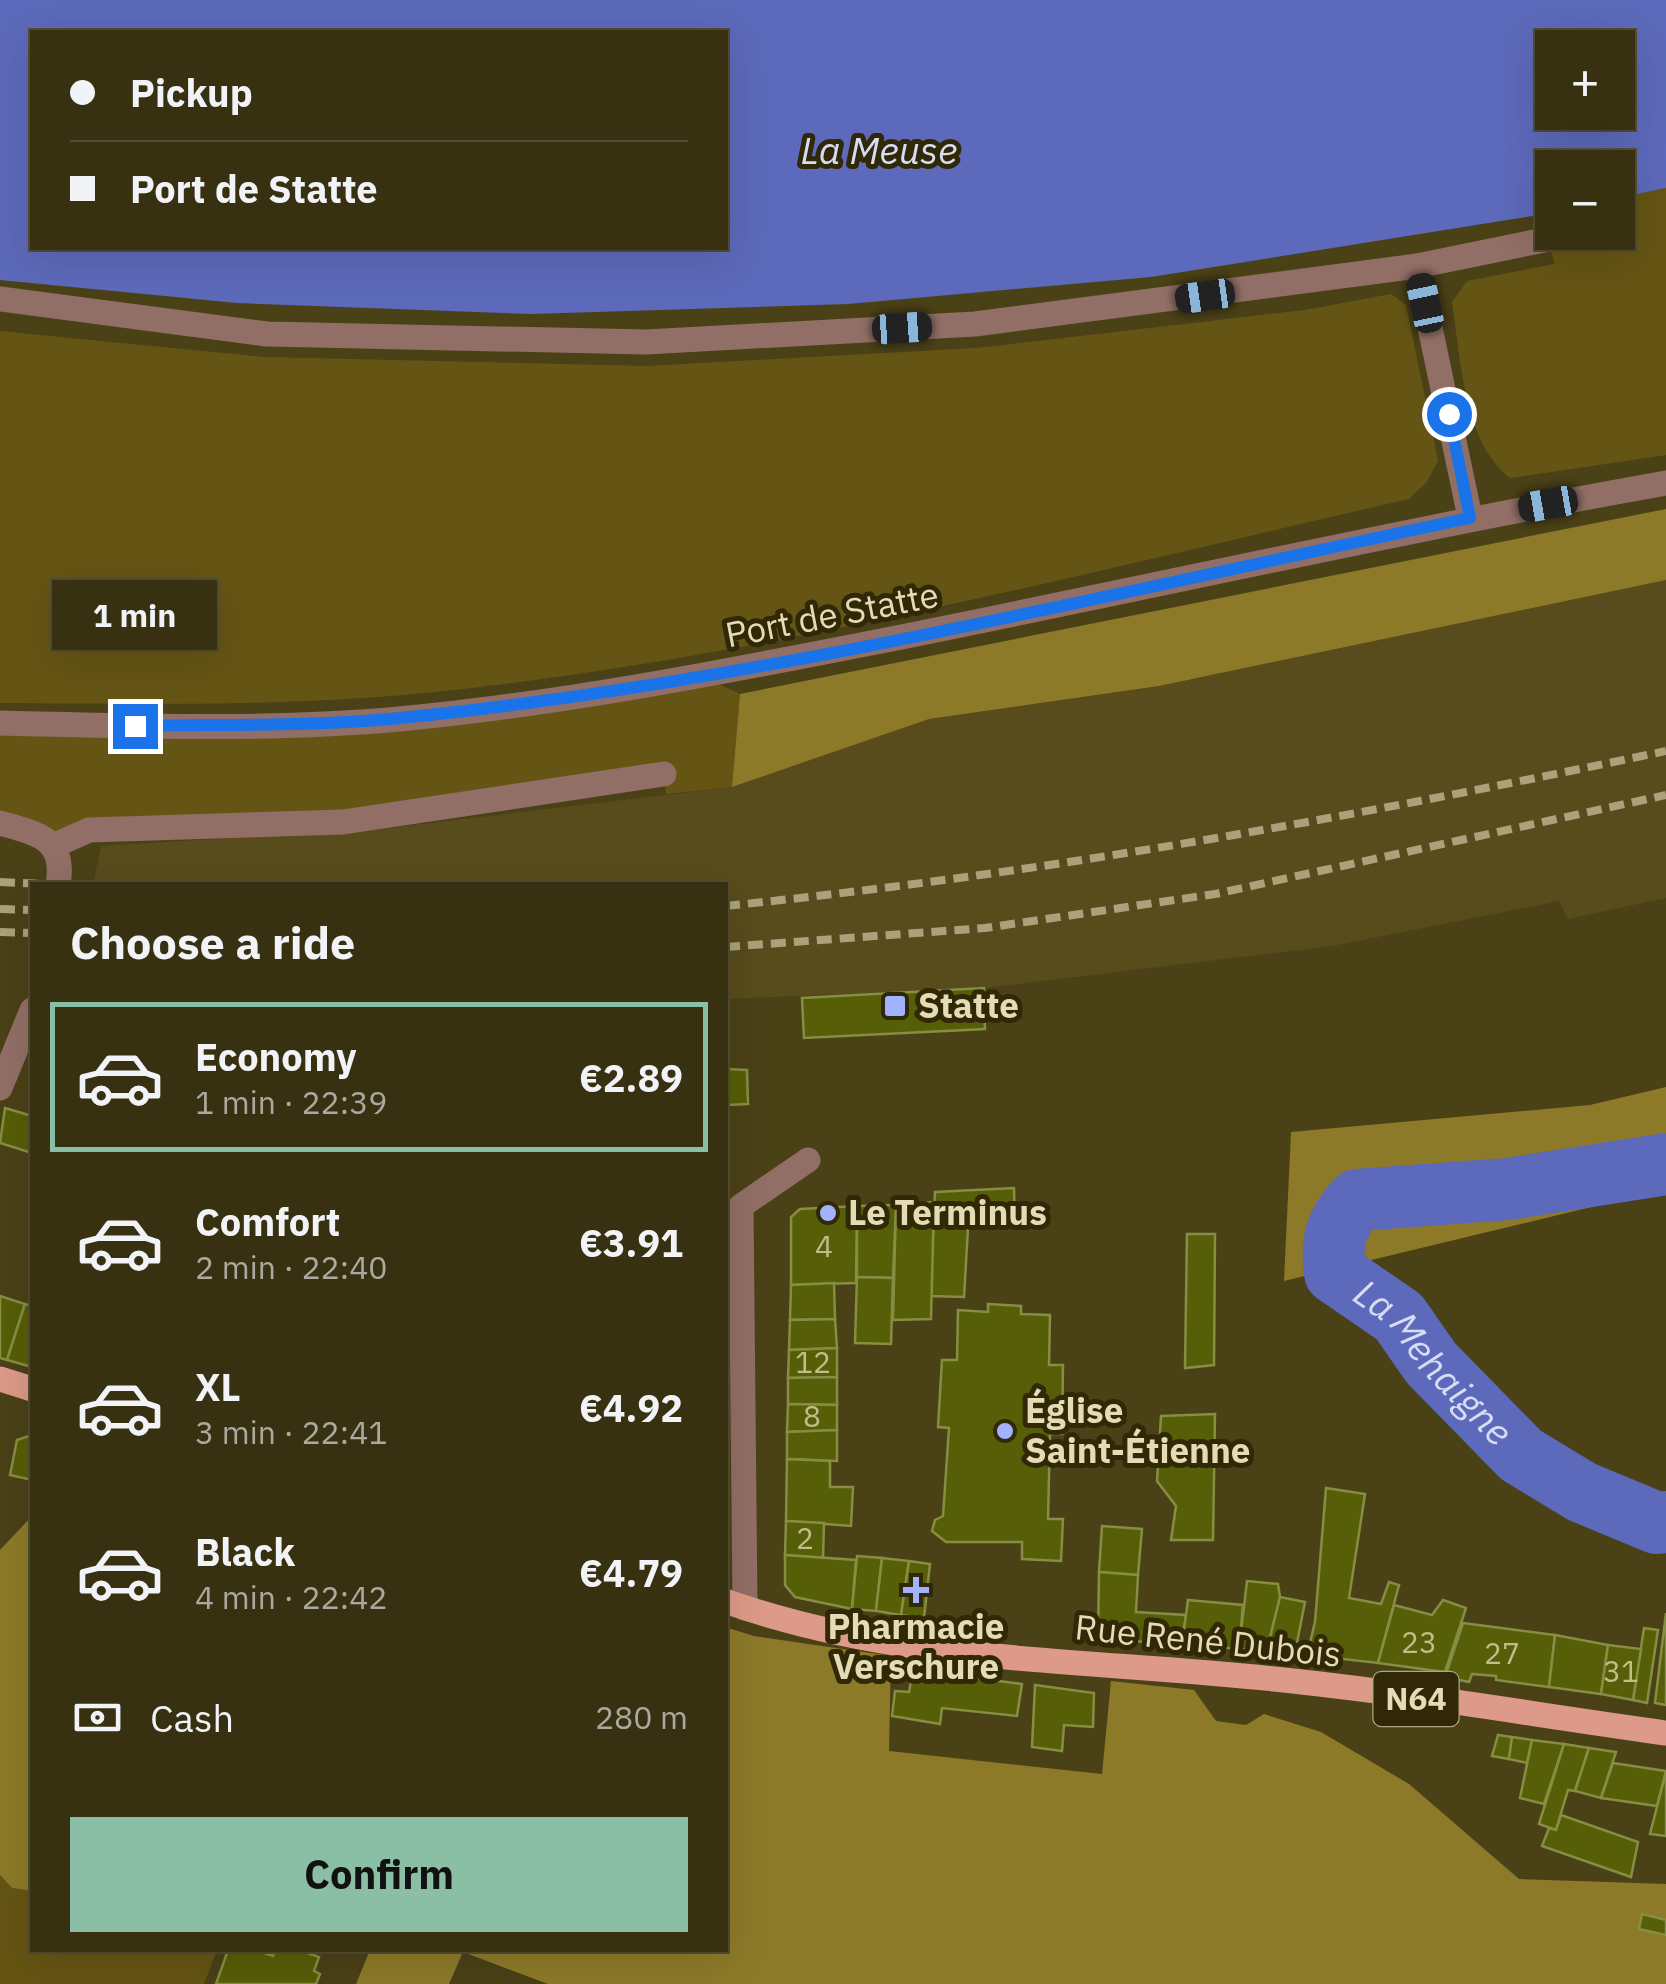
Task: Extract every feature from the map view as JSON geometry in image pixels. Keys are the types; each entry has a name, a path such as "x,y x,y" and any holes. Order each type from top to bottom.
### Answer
{"main road":[{"path":"0,1379 30,1387"},
{"name":"Rue René Dubois","path":"735,1604 788,1622 900,1645 1274,1679 1666,1733"}],"street":[{"path":"0,299 266,334 646,342 975,324 1140,306 1417,266 1535,242"},
{"path":"1417,266 1470,518"},
{"name":"Port de Statte","path":"0,723 135,726 395,719 540,702 702,676 1470,518 1666,483"},
{"path":"53,846 89,830 344,822 664,774"},
{"path":"0,823 39,834 53,846 61,863 58,882"},
{"path":"0,1088 30,1020"},
{"path":"735,1604 741,1206 808,1160"}],"shaded area":[{"path":"1666,188 1666,455 1510,478 1494,462 1473,421 1452,302 1467,281 1554,264 1551,250 1635,250 1635,194"},
{"path":"1391,294 1406,305 1438,461 1427,482 1409,499 934,608 574,674 453,690 340,699 0,703 0,331 264,357 646,366 976,348 1305,310"},
{"path":"1666,509 1666,580 1159,686 929,719 732,787 740,694"},
{"path":"1666,580 1666,898 1568,919 1559,901 1332,946 984,988 728,999 728,882 94,882 101,846 381,829 732,787 929,719 1159,686"},
{"path":"702,676 740,694 732,787 666,794 664,775 343,822 89,830 53,846 0,823 0,723 395,719"},
{"path":"1666,1087 1666,1189 1284,1281 1291,1132 1590,1105"},
{"path":"30,1518 30,1891 12,1888 0,1875 0,1550"},
{"path":"728,1628 754,1636 891,1656 889,1751 1102,1774 1111,1681 1194,1690 1216,1721 1246,1725 1264,1714 1321,1732 1409,1784 1519,1879 1666,1884 1666,1984 548,1984 463,1952 728,1952"},
{"path":"0,1875 12,1888 30,1891 30,1952 216,1952 204,1984 0,1984"},
{"path":"369,1952 463,1952 449,1984 356,1984"}],"water":[{"name":"La Meuse","path":"0,0 1666,0 1666,188 1635,194 1635,150 1535,150 1535,216 1151,277 848,304 531,314 237,303 0,280"}],"building":[{"path":"984,988 985,1029 804,1038 802,998"},
{"path":"728,1069 747,1070 748,1104 728,1105"},
{"path":"5,1108 30,1115 30,1152 0,1143"},
{"path":"1014,1188 1015,1226 968,1228 964,1297 930,1296 935,1192"},
{"path":"934,1202 931,1319 893,1320 896,1205"},
{"path":"896,1205 893,1278 857,1277 857,1206"},
{"path":"857,1206 856,1283 791,1285 791,1217 800,1209"},
{"path":"1187,1234 1215,1234 1214,1365 1185,1368"},
{"path":"857,1277 893,1278 891,1344 855,1343"},
{"path":"834,1283 835,1319 790,1320 791,1285"},
{"path":"0,1296 25,1304 7,1360 0,1358"},
{"path":"25,1304 30,1305 30,1366 7,1360"},
{"name":"Église Saint-Étienne","path":"988,1304 1021,1306 1021,1314 1050,1315 1049,1365 1063,1365 1062,1434 1050,1434 1048,1519 1063,1519 1061,1561 1022,1559 1022,1542 946,1542 932,1531 935,1520 943,1516 949,1428 938,1427 942,1360 957,1360 958,1310 988,1312"},
{"path":"835,1319 837,1348 789,1350 790,1320"},
{"path":"837,1348 837,1377 788,1378 789,1350"},
{"path":"837,1377 837,1405 788,1404 788,1378"},
{"path":"788,1404 837,1405 837,1430 787,1432"},
{"path":"1215,1414 1213,1540 1171,1540 1176,1506 1157,1481 1161,1416"},
{"path":"837,1430 837,1461 787,1459 787,1432"},
{"path":"30,1436 30,1480 10,1475 17,1440"},
{"path":"787,1459 830,1461 830,1487 853,1487 851,1526 786,1521"},
{"path":"1326,1488 1365,1494 1349,1598 1381,1604 1389,1582 1399,1585 1378,1663 1307,1655 1315,1622"},
{"path":"786,1521 824,1523 823,1558 785,1555"},
{"path":"1102,1526 1142,1529 1138,1575 1099,1572"},
{"path":"785,1555 856,1560 852,1609 795,1597 785,1585"},
{"path":"857,1556 882,1558 876,1611 852,1609"},
{"path":"882,1558 909,1561 901,1615 876,1611"},
{"name":"Pharmacie Verschure","path":"909,1561 930,1564 924,1618 901,1615"},
{"path":"1099,1572 1138,1575 1136,1612 1186,1615 1182,1644 1098,1639"},
{"path":"1247,1581 1278,1584 1280,1597 1267,1650 1239,1649"},
{"path":"1280,1597 1305,1602 1295,1653 1267,1650"},
{"path":"1188,1600 1243,1605 1239,1649 1182,1644"},
{"path":"1443,1600 1466,1608 1445,1672 1378,1663 1394,1605 1432,1615"},
{"path":"1666,1613 1666,1705 1655,1703"},
{"path":"1463,1623 1555,1635 1549,1687 1496,1680 1496,1676 1472,1674 1469,1682 1445,1677"},
{"path":"1644,1628 1658,1630 1647,1703 1633,1700"},
{"path":"1555,1635 1608,1645 1601,1694 1549,1687"},
{"path":"1608,1645 1641,1649 1633,1700 1601,1694"},
{"path":"913,1670 1022,1684 1017,1716 942,1708 940,1724 892,1716 895,1691 909,1692"},
{"path":"1035,1685 1094,1693 1093,1727 1064,1725 1062,1751 1032,1747"},
{"path":"1498,1735 1512,1737 1509,1759 1492,1756"},
{"path":"1512,1737 1532,1740 1527,1763 1509,1759"},
{"path":"1532,1740 1564,1744 1544,1804 1520,1798"},
{"path":"1564,1744 1589,1748 1575,1791 1568,1790 1556,1830 1539,1824"},
{"path":"1589,1748 1616,1752 1601,1798 1575,1791"},
{"path":"1613,1763 1666,1771 1657,1806 1601,1798"},
{"path":"1666,1772 1666,1836 1650,1834"},
{"path":"1561,1815 1638,1842 1631,1877 1542,1846 1549,1828 1556,1830"},
{"path":"1642,1914 1666,1920 1666,1935 1639,1929"},
{"path":"227,1952 273,1956 274,1952 305,1952 319,1957 314,1971 320,1974 316,1984 216,1984"}],"waterway":[{"name":"La Mehaigne","path":"1666,1164 1508,1189 1357,1200 1339,1225 1334,1251 1335,1273 1399,1317 1431,1363 1521,1455 1582,1492 1657,1523 1666,1522"}],"railway":[{"path":"728,906 962,878 1197,841 1432,799 1666,751"},
{"path":"728,947 985,928 1215,894 1666,795"},
{"path":"0,882 30,883"},
{"path":"0,909 30,910"},
{"path":"0,932 30,933"}],"place":[{"name":"Statte","path":"895,1006"},
{"name":"Le Terminus","path":"828,1213"},
{"name":"Église Saint-Étienne","path":"1005,1431"},
{"name":"Pharmacie Verschure","path":"916,1590"}],"route":[{"path":"135,726 395,719 540,702 702,676 1027,612 1470,518 1449,414"}]}
